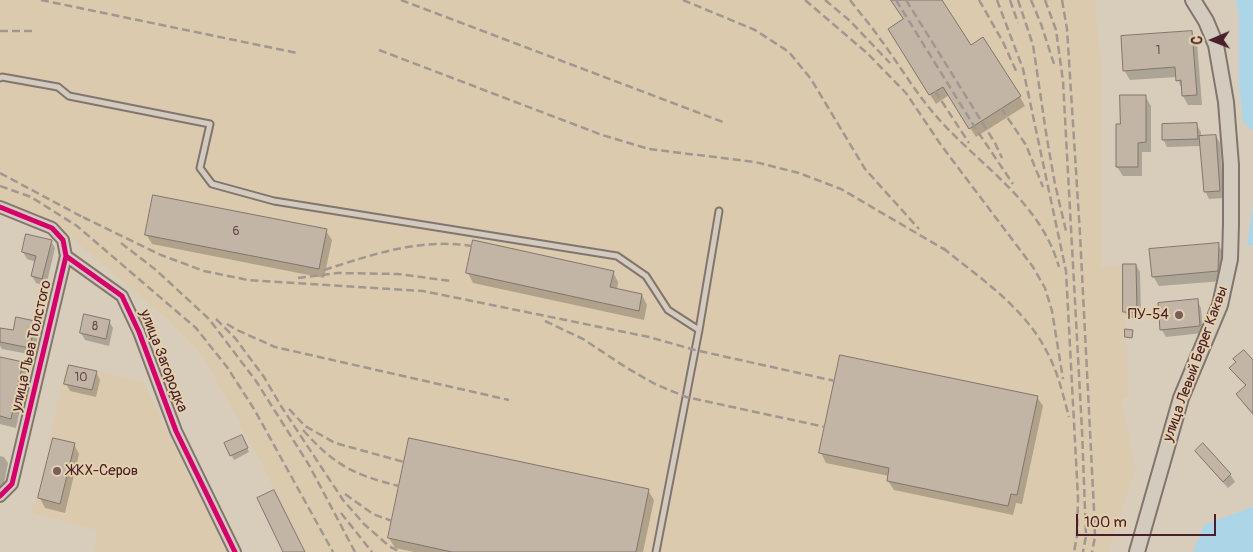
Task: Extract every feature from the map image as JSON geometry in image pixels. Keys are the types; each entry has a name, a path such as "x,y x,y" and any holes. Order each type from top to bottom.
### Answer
{"main road":[{"name":"улица Левый Берег Каквы","path":"1137,552 1181,398 1220,305 1230,259 1232,224 1231,165 1226,102 1216,45 1206,22 1193,0"}],"street":[{"path":"0,207 52,228 63,240 66,256"},
{"name":"улица Льва Толстого","path":"0,496 12,484 66,256"},
{"name":"улица Загородка","path":"66,256 122,296 139,332 176,431 234,552"}],"lane":[{"path":"0,78 58,87 68,96 210,124 200,168 212,184 274,202 617,256 646,276 668,310 699,330"},
{"path":"656,552 699,330 719,211"}],"shaded area":[{"path":"0,0 1094,0 1101,64 1101,267 1122,265 1128,396 1121,399 1135,468 1108,552 305,552 262,464 203,356 171,322 55,223 19,210 17,206 0,202"},
{"name":"ЖКХ-Серов","path":"67,364 143,382 226,552 94,552 98,531 33,512"}],"water":[{"path":"1236,0 1253,0 1253,131 1243,122 1239,83 1239,17"},
{"path":"1253,205 1253,245 1247,245"},
{"path":"1253,507 1253,552 1193,552 1204,525"}],"building":[{"path":"891,0 942,0 971,45 983,37 1021,96 969,129 943,87 929,95 888,29 903,19"},
{"path":"1192,31 1197,95 1182,96 1181,80 1176,81 1175,67 1123,71 1121,36"},
{"path":"1120,95 1146,95 1146,142 1138,143 1138,167 1116,167 1116,124 1120,124"},
{"path":"1197,123 1198,139 1162,140 1162,124"},
{"path":"1216,135 1220,191 1204,192 1199,136"},
{"path":"153,195 327,229 319,269 145,235"},
{"path":"26,234 52,240 42,279 31,276 36,256 22,252"},
{"path":"473,240 614,271 610,287 642,294 639,311 466,273"},
{"path":"1219,243 1218,271 1152,277 1149,249"},
{"path":"1123,264 1136,264 1137,312 1123,312"},
{"name":"ПУ-54","path":"1198,299 1200,326 1160,330 1158,303"},
{"path":"84,314 110,320 106,339 80,333"},
{"path":"16,317 35,321 30,348 0,342 0,328 13,330"},
{"path":"1125,329 1133,330 1132,338 1125,337"},
{"path":"1244,350 1253,360 1253,414 1236,394 1246,385 1229,368 1236,362 1233,359"},
{"path":"840,355 1038,396 1017,495 1011,494 1008,506 887,481 889,468 819,453"},
{"path":"0,357 23,362 11,419 0,416"},
{"path":"69,365 97,371 92,390 64,384"},
{"path":"242,435 248,448 230,456 224,443"},
{"name":"ЖКХ-Серов","path":"53,438 75,443 60,504 38,498"},
{"path":"409,438 649,489 636,552 452,552 388,538"},
{"path":"1203,443 1231,474 1223,482 1195,451"},
{"path":"274,490 305,552 283,552 257,498"}],"railway":[{"path":"41,0 297,53"},
{"path":"401,0 723,122"},
{"path":"683,0 755,30 789,52 811,79 865,169 919,229"},
{"path":"805,0 867,53 906,93 941,145 1033,267 1045,288 1052,311 1063,379"},
{"path":"825,0 849,20 890,63"},
{"path":"850,0 875,31 931,110 948,129 1004,182 1037,220 1050,242 1059,267"},
{"path":"896,0 974,126 1013,184"},
{"path":"906,0 995,143 1002,158"},
{"path":"979,0 1003,42 1017,73"},
{"path":"997,0 1023,69 1066,271 1078,498 1077,536 1074,552"},
{"path":"1010,0 1018,23"},
{"path":"1018,0 1033,45 1047,139 1066,231"},
{"path":"1031,0 1055,67"},
{"path":"1045,0 1056,30 1063,81 1082,430 1086,536 1083,552"},
{"path":"1062,0 1067,29 1080,234 1094,510 1095,537 1092,552"},
{"path":"0,31 33,31"},
{"path":"379,50 602,135 649,149 755,162 799,173 841,189 947,251"},
{"path":"935,91 969,143"},
{"path":"1001,108 1026,145 1043,187"},
{"path":"0,173 88,220"},
{"path":"0,186 31,197 77,226 196,328 227,367 254,409 333,552"},
{"path":"83,217 161,255 204,271 248,280 423,291 649,337 695,350 835,381"},
{"path":"121,243 156,270 209,319 256,381 309,465 355,552"},
{"path":"324,270 379,253 415,246 434,244 472,246"},
{"path":"943,248 1001,295 1026,321 1047,352 1060,384 1069,417"},
{"path":"298,278 337,273 398,274 451,281"},
{"path":"216,319 235,338 264,377 343,500 364,524 389,546 400,552"},
{"path":"545,321 583,339 655,384 686,397 825,427"},
{"path":"227,324 275,347 509,400"},
{"path":"289,409 305,426 335,443 404,462"},
{"path":"303,430 325,452 346,467 369,478 399,486"},
{"path":"345,494 373,514 392,521"},
{"path":"341,513 372,552"}],"cycle path":[{"path":"0,207 52,228 63,240 66,256 122,296 139,332 176,431 235,552"},
{"path":"0,496 12,484 66,256"}],"place":[{"name":"ПУ-54","path":"1179,315"},
{"name":"ЖКХ-Серов","path":"57,471"}]}
